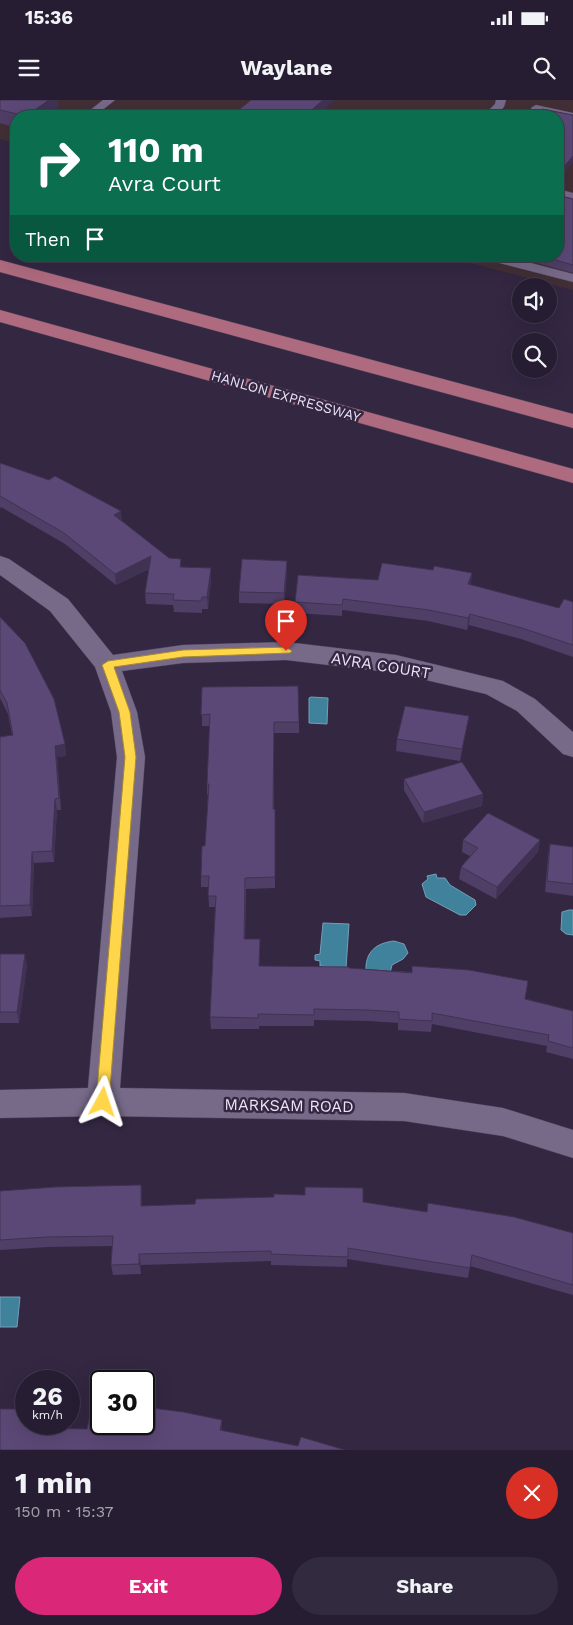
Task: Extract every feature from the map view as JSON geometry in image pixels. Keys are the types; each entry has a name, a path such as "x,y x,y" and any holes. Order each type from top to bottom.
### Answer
{"highway":[{"path":"0,266 573,421"},
{"name":"HANLON EXPRESSWAY","path":"0,316 573,476"}],"street":[{"path":"0,564 60,605 108,665 124,712 131,757 103,1102"},
{"name":"AVRA COURT","path":"108,665 183,654 286,651 396,664 494,687 526,705 573,746"},
{"name":"MARKSAM ROAD","path":"0,1104 103,1102 404,1107 504,1122 573,1144"}],"lane":[{"path":"95,110 105,101"},
{"path":"536,108 545,110"},
{"path":"511,262 573,278"}],"shaded area":[{"path":"0,100 573,100 573,290 557,286 557,278 527,278 467,262 564,262 564,110 10,110 10,142 0,139"}],"water":[{"path":"309,698 328,698 327,724 309,723"},
{"path":"436,874 437,878 445,878 450,885 475,900 476,905 466,915 460,915 426,897 422,884 428,879 427,876"},
{"path":"573,910 573,935 566,934 561,930 562,912"},
{"path":"323,923 349,924 346,968 320,966 320,961 315,960 315,955 320,954"},
{"path":"394,941 404,944 408,953 403,959 392,965 390,973 366,971 367,959 373,950 377,946"},
{"path":"0,1297 20,1297 17,1327 0,1327"}],"building":[{"path":"0,100 49,100 35,110 10,110 10,112 0,110"},
{"path":"251,100 323,100 312,110 238,110"},
{"path":"564,113 573,115 573,156 564,167"},
{"path":"564,197 573,199 573,265 562,262 564,262"},
{"path":"0,463 49,480 55,476 121,511 114,515 169,558 181,559 180,567 211,568 207,597 202,597 201,601 173,600 174,594 145,593 151,556 115,574 64,533 0,496"},
{"path":"242,559 287,561 284,593 239,592"},
{"path":"382,563 433,570 434,566 472,573 468,584 559,608 564,599 573,602 573,645 522,628 470,614 468,618 429,610 343,599 342,605 295,602 298,575 378,580"},
{"path":"0,617 25,643 54,699 65,744 55,746 59,798 55,799 52,851 32,852 30,905 0,906 0,737 13,735 7,703 0,690"},
{"path":"298,686 299,722 274,722 273,809 275,809 275,877 245,878 244,939 260,939 259,966 349,967 412,973 412,966 469,970 528,981 525,999 573,1011 573,1048 548,1041 549,1035 432,1013 432,1021 399,1019 399,1012 314,1009 314,1015 258,1014 258,1018 210,1017 216,896 208,896 209,876 201,876 202,846 205,846 209,784 207,784 210,714 201,715 202,687"},
{"path":"405,706 469,716 462,749 397,739"},
{"path":"462,762 483,794 424,812 404,779"},
{"path":"488,813 540,840 497,887 461,867 478,848 463,840"},
{"path":"550,844 573,847 573,884 547,881"},
{"path":"0,954 25,954 17,1012 0,1012"},
{"path":"141,1185 141,1206 195,1204 196,1199 274,1197 274,1194 305,1195 305,1187 363,1188 363,1202 427,1212 428,1203 514,1217 573,1233 573,1285 472,1255 470,1268 348,1248 348,1257 271,1254 271,1251 139,1254 139,1264 111,1265 113,1236 0,1240 0,1191 55,1187"},
{"path":"155,1408 222,1420 220,1430 298,1446 301,1437 345,1450 0,1450 0,1409 15,1409 15,1435 80,1435 80,1429 87,1429 90,1415 90,1435 155,1435"}],"route":[{"path":"103,1102 131,757 124,712 108,665 183,654 286,651"}]}
